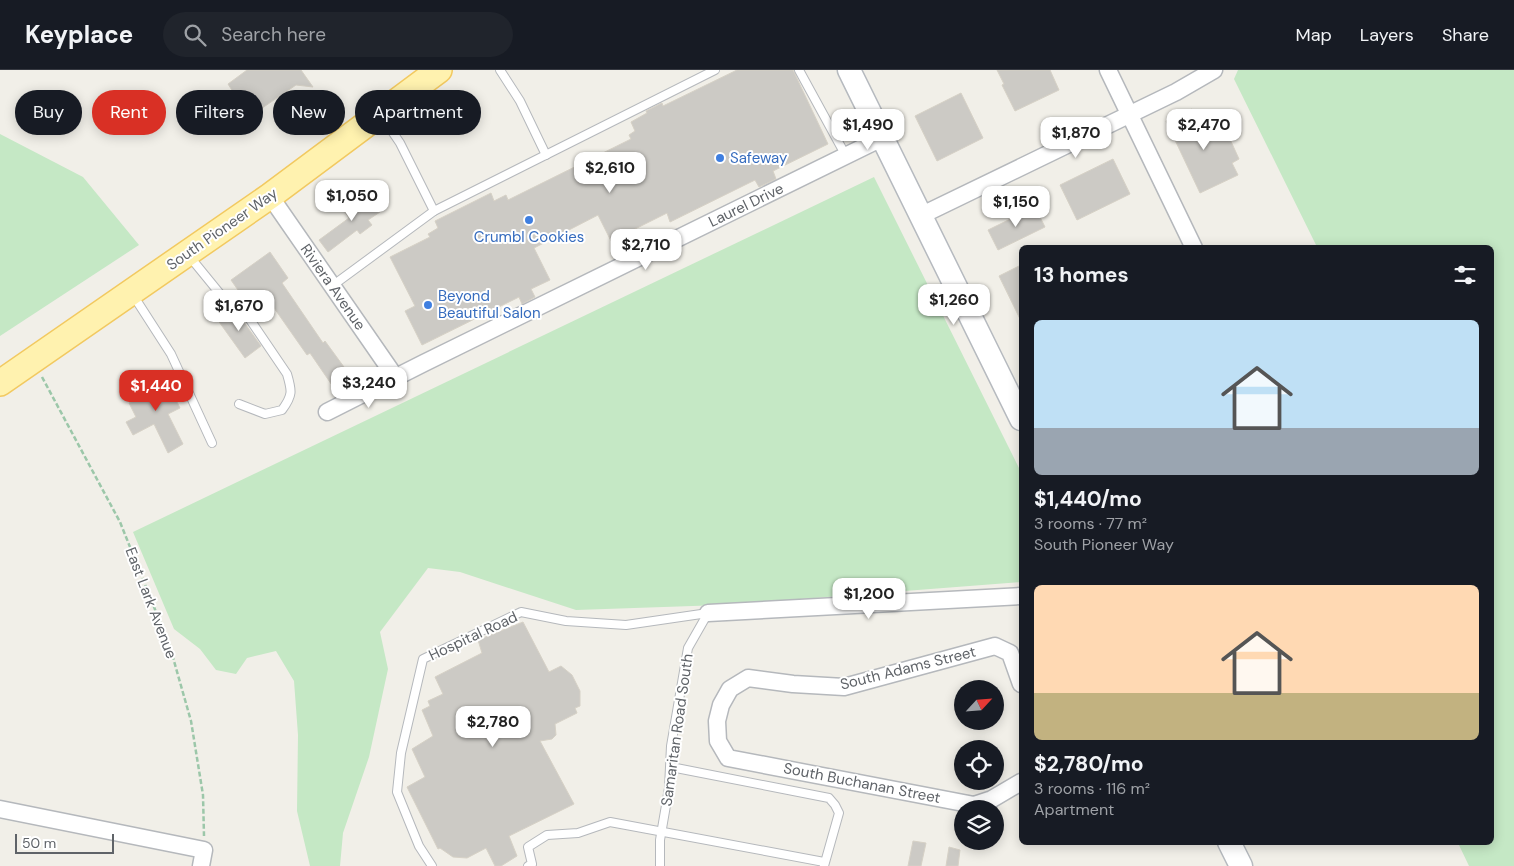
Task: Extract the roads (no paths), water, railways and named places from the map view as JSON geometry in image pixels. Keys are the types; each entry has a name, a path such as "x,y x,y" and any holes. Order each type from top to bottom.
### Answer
{"main road":[{"name":"South Pioneer Way","path":"412,90 439,70"},
{"path":"849,70 1019,415"},
{"name":"South Pioneer Way","path":"0,383 270,196 355,133"},
{"path":"1230,845 1241,866"}],"street":[{"path":"1108,70 1193,245"},
{"path":"920,216 1130,115 1214,70"},
{"name":"Laurel Drive","path":"328,412 882,138"},
{"name":"Riviera Avenue","path":"270,196 396,378"},
{"path":"708,613 1019,596"},
{"name":"South Adams Street","path":"728,758 718,741 717,720 721,705 730,689 748,678 844,688 995,646 1010,653 1019,678"},
{"name":"South Buchanan Street","path":"728,758 974,805 992,799 1019,783"},
{"path":"0,809 203,858"}],"lane":[{"path":"500,70 520,101 546,155"},
{"path":"332,286 434,211 715,70"},
{"path":"799,70 846,156"},
{"path":"394,135 434,211"},
{"path":"187,253 221,295 236,299 287,374 291,387 290,400 282,410 265,414 239,404"},
{"path":"131,292 171,354 212,443"},
{"name":"Hospital Road","path":"432,866 419,846 397,792 401,753 423,658 522,612 566,621 626,625 708,613"},
{"name":"Samaritan Road South","path":"660,866 660,840 671,767 672,746 688,648 708,613"},
{"path":"528,866 532,864 528,847 547,834 578,833 610,822 824,864 839,812 830,798 671,767"}],"place":[{"name":"Safeway","path":"720,158"},
{"name":"Crumbl Cookies","path":"529,220"},
{"name":"Beyond Beautiful Salon","path":"428,305"}]}
